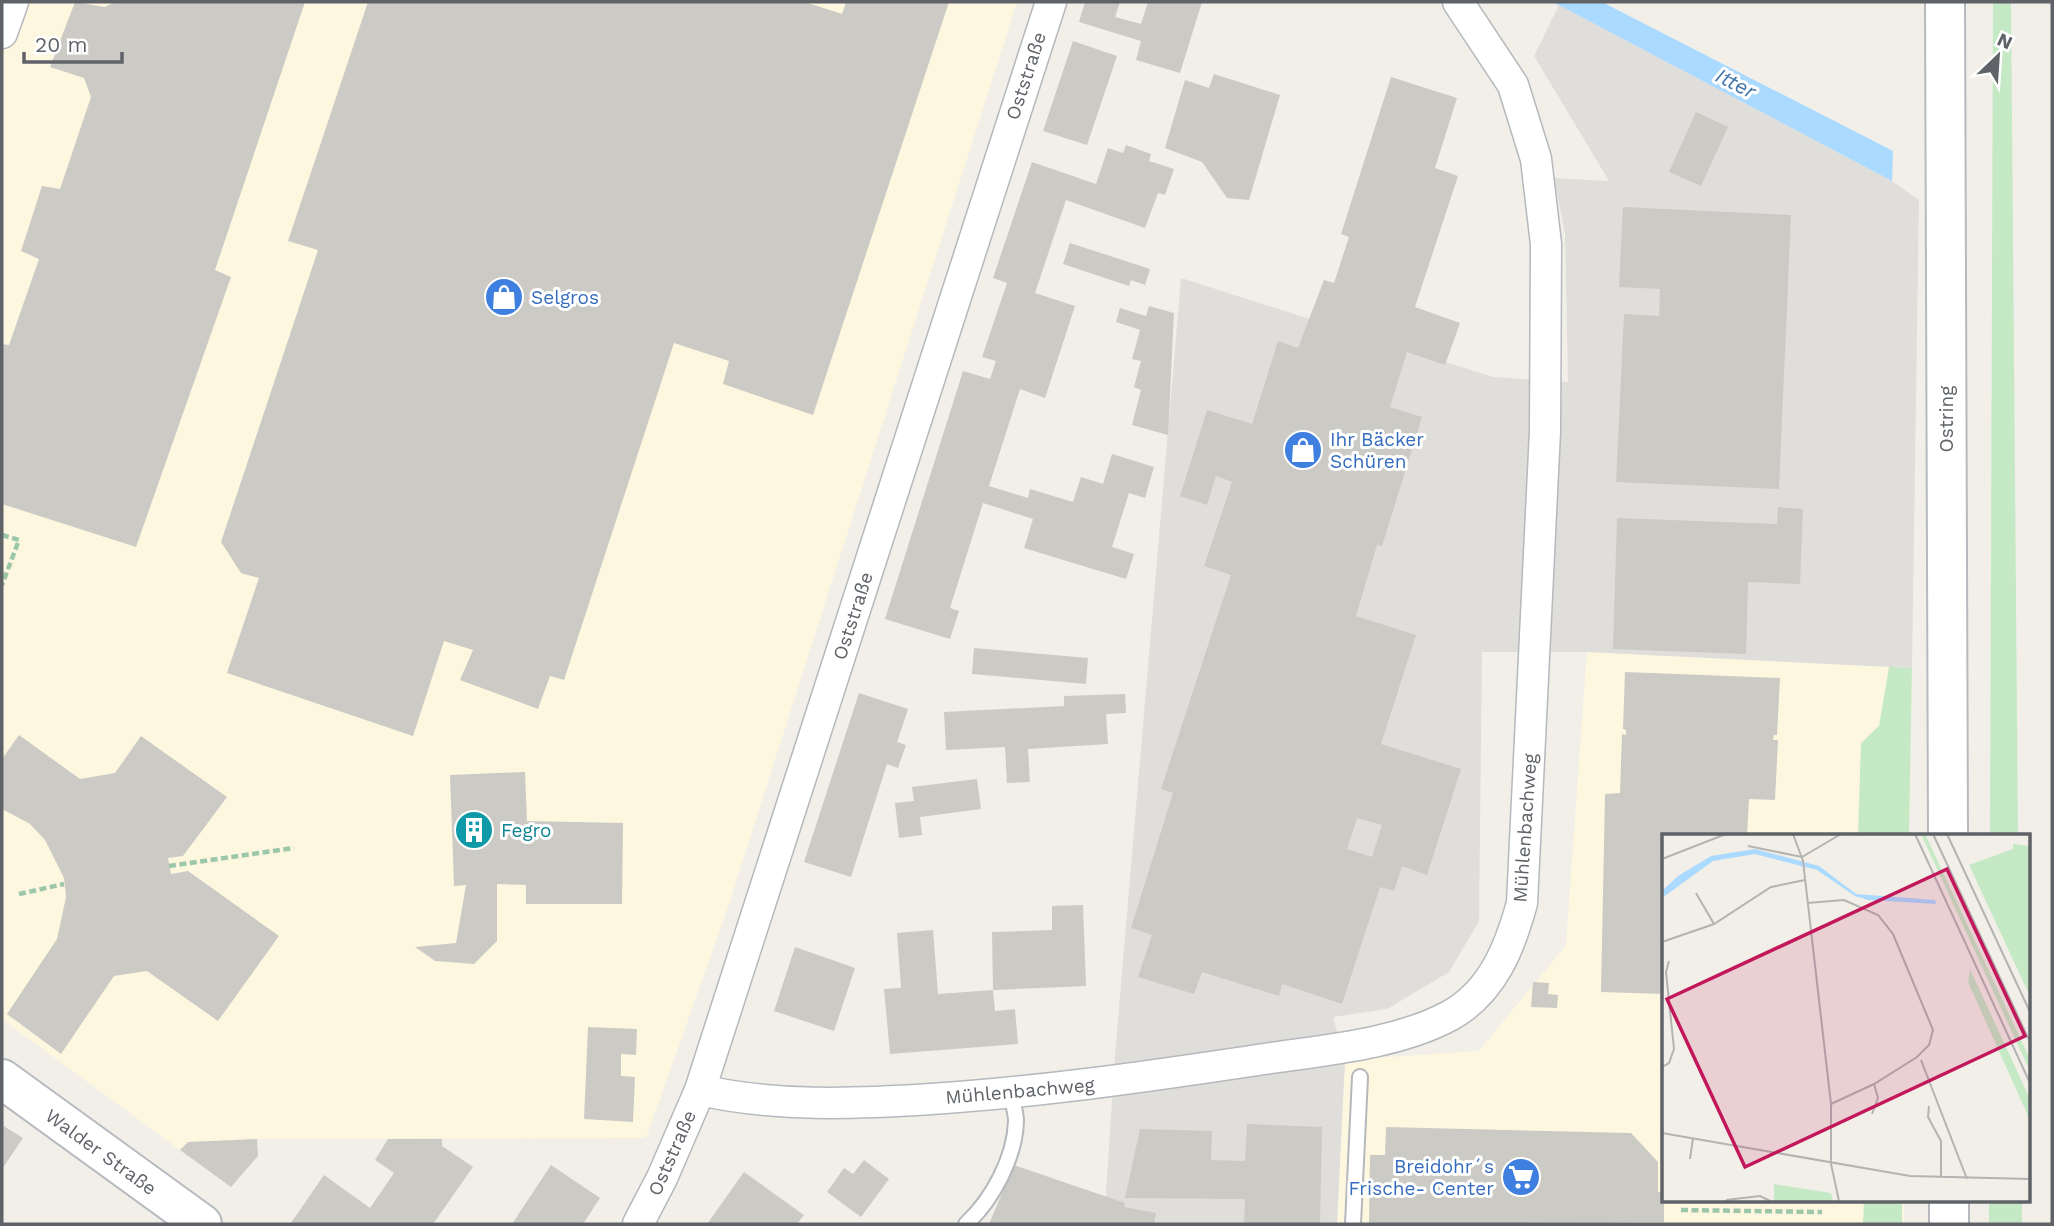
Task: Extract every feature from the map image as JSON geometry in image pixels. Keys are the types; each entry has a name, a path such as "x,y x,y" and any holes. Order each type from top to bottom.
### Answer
{"main road":[{"name":"Ostring","path":"1945,2 1948,834"},
{"name":"Walder Straße","path":"2,1079 202,1224"},
{"path":"1949,1202 1949,1224"}],"street":[{"path":"2,33 13,2"},
{"name":"Oststraße","path":"638,1224 662,1178 699,1090 1051,2"},
{"name":"Mühlenbachweg","path":"699,1090 727,1096 833,1105 1093,1085 1344,1046 1418,1029 1452,1015 1489,982 1506,955 1522,903 1545,431 1546,244 1536,159 1513,85 1458,2"}],"lane":[{"path":"1353,1224 1360,1077"},
{"path":"966,1224 980,1212 996,1187 1012,1141 1016,1120 1011,1093"}],"path":[{"path":"2,535 19,540 2,586"},
{"path":"169,866 294,848"},
{"path":"19,894 64,884"},
{"path":"1681,1210 1822,1212"}],"shaded area":[{"path":"2,2 1017,2 727,910 646,1138 257,1139 189,1142 180,1150 2,1019"},
{"path":"1559,5 1892,181 1919,200 1912,668 1587,652 1482,652 1479,921 1449,972 1387,1009 1333,1017 1345,1060 1337,1224 1104,1224 1115,1055 1181,278 1493,377 1568,382 1565,234 1554,178 1609,181 1534,56"},
{"path":"1587,652 1912,668 1909,834 1662,834 1662,1202 1904,1202 1904,1224 1337,1224 1345,1060 1479,1051 1566,945"}],"green space":[{"path":"1993,2 2011,2 2018,834 1990,834"},
{"path":"1889,667 1912,668 1909,834 1858,834 1861,743 1879,726"},
{"path":"1864,1202 1902,1202 1902,1224 1863,1224"},
{"path":"1989,1202 2022,1202 2022,1224 1989,1224"}],"water":[{"name":"Itter","path":"1553,2 1602,2 1893,151 1892,181"}],"building":[{"path":"75,2 105,7 115,2 305,2 215,270 231,277 136,547 2,504 2,344 9,345 39,259 21,251 42,186 60,189 91,97 84,78 50,67"},
{"name":"Selgros","path":"368,2 805,2 842,14 846,2 949,2 813,415 723,384 729,361 674,343 564,680 550,676 538,709 460,680 473,650 444,641 413,736 227,673 259,578 241,573 221,542 318,250 288,241"},
{"path":"1085,2 1120,2 1115,17 1141,24 1148,2 1202,2 1180,73 1136,60 1141,41 1079,22"},
{"path":"1073,41 1117,56 1087,145 1043,131"},
{"path":"1214,74 1280,95 1249,200 1227,198 1202,162 1165,148 1185,80 1209,88"},
{"path":"1391,77 1457,98 1435,168 1458,176 1415,307 1460,323 1445,365 1407,352 1390,407 1422,417 1382,546 1377,545 1356,616 1416,635 1381,744 1461,769 1427,875 1402,866 1394,891 1380,887 1342,1004 1282,984 1279,996 1202,972 1194,994 1138,977 1152,935 1131,928 1173,793 1161,789 1231,575 1204,566 1232,482 1216,476 1207,505 1180,496 1207,410 1252,424 1278,341 1298,348 1324,280 1334,283 1349,237 1341,234","holes":["1357,818 1382,825 1372,857 1347,849"]},
{"path":"1696,112 1728,127 1701,186 1669,172"},
{"path":"1126,145 1151,154 1149,161 1174,169 1165,195 1158,193 1145,228 1066,200 1035,293 1075,306 1045,398 1020,389 989,486 1028,498 1030,489 1073,502 1081,477 1103,484 1112,454 1154,467 1145,498 1129,493 1112,547 1134,554 1126,579 1024,548 1033,519 983,503 950,608 959,611 950,639 885,619 963,371 990,379 996,361 982,357 1007,283 993,278 1032,162 1096,184 1108,148 1123,153"},
{"path":"1623,207 1791,215 1779,489 1616,482 1624,314 1659,316 1660,289 1619,287"},
{"path":"1070,243 1150,269 1145,285 1131,280 1129,286 1063,264"},
{"path":"1149,306 1174,313 1168,435 1132,425 1141,390 1134,387 1141,361 1132,359 1140,330 1116,322 1120,308 1146,316"},
{"path":"1778,507 1803,509 1800,584 1748,582 1746,654 1613,649 1617,518 1777,524"},
{"path":"974,648 1088,658 1086,684 972,674"},
{"path":"1625,672 1780,678 1777,735 1774,735 1773,740 1778,740 1775,800 1749,799 1747,834 1662,834 1662,994 1601,992 1605,794 1620,793 1622,734 1626,735 1626,730 1623,729"},
{"path":"859,693 908,709 897,742 906,745 898,768 887,764 851,877 804,862"},
{"path":"1125,694 1126,713 1106,714 1108,744 1028,749 1030,782 1007,783 1005,747 946,750 944,712 1064,706 1064,696"},
{"path":"19,735 80,779 115,773 141,736 227,797 183,856 168,858 171,874 188,871 279,936 218,1021 147,971 114,976 61,1054 7,1014 57,939 66,897 64,878 45,840 30,824 2,809 2,759"},
{"path":"525,772 527,821 623,823 622,904 526,904 526,885 497,884 497,941 474,964 435,961 415,947 456,943 466,885 454,886 450,775"},
{"path":"977,779 981,809 920,817 922,835 899,838 895,803 914,801 912,787"},
{"path":"1083,905 1086,986 993,990 992,932 1052,930 1052,906"},
{"path":"933,930 938,994 993,990 995,1011 1015,1009 1018,1044 890,1054 884,989 901,988 897,933"},
{"path":"795,947 855,968 834,1031 774,1011"},
{"path":"1533,982 1549,983 1548,994 1558,995 1557,1008 1531,1007"},
{"path":"588,1027 637,1029 636,1055 621,1054 621,1076 635,1077 633,1122 584,1119"},
{"path":"1247,1124 1322,1127 1320,1224 1244,1224 1245,1199 1125,1198 1140,1129 1212,1131 1211,1160 1245,1161"},
{"path":"2,1125 23,1138 2,1169"},
{"name":"Breidohr´s Frische- Center","path":"1386,1127 1631,1133 1658,1162 1658,1192 1662,1192 1664,1202 1664,1222 1369,1224 1370,1155 1385,1155"},
{"path":"257,1139 258,1156 231,1187 180,1150 188,1142"},
{"path":"388,1139 442,1139 442,1146 473,1167 433,1224 291,1223 324,1175 370,1208 394,1173 375,1160"},
{"path":"864,1160 889,1179 861,1217 827,1192 844,1168 853,1174"},
{"path":"551,1165 600,1198 583,1224 512,1224"},
{"path":"1014,1165 1125,1203 1124,1207 1156,1213 1154,1224 989,1224"},
{"path":"744,1172 804,1215 797,1224 707,1224"}],"place":[{"name":"Selgros","path":"504,297"},
{"name":"Ihr Bäcker Schüren","path":"1303,450"},
{"name":"Fegro","path":"474,830"},
{"name":"Breidohr´s Frische- Center","path":"1521,1177"}]}
